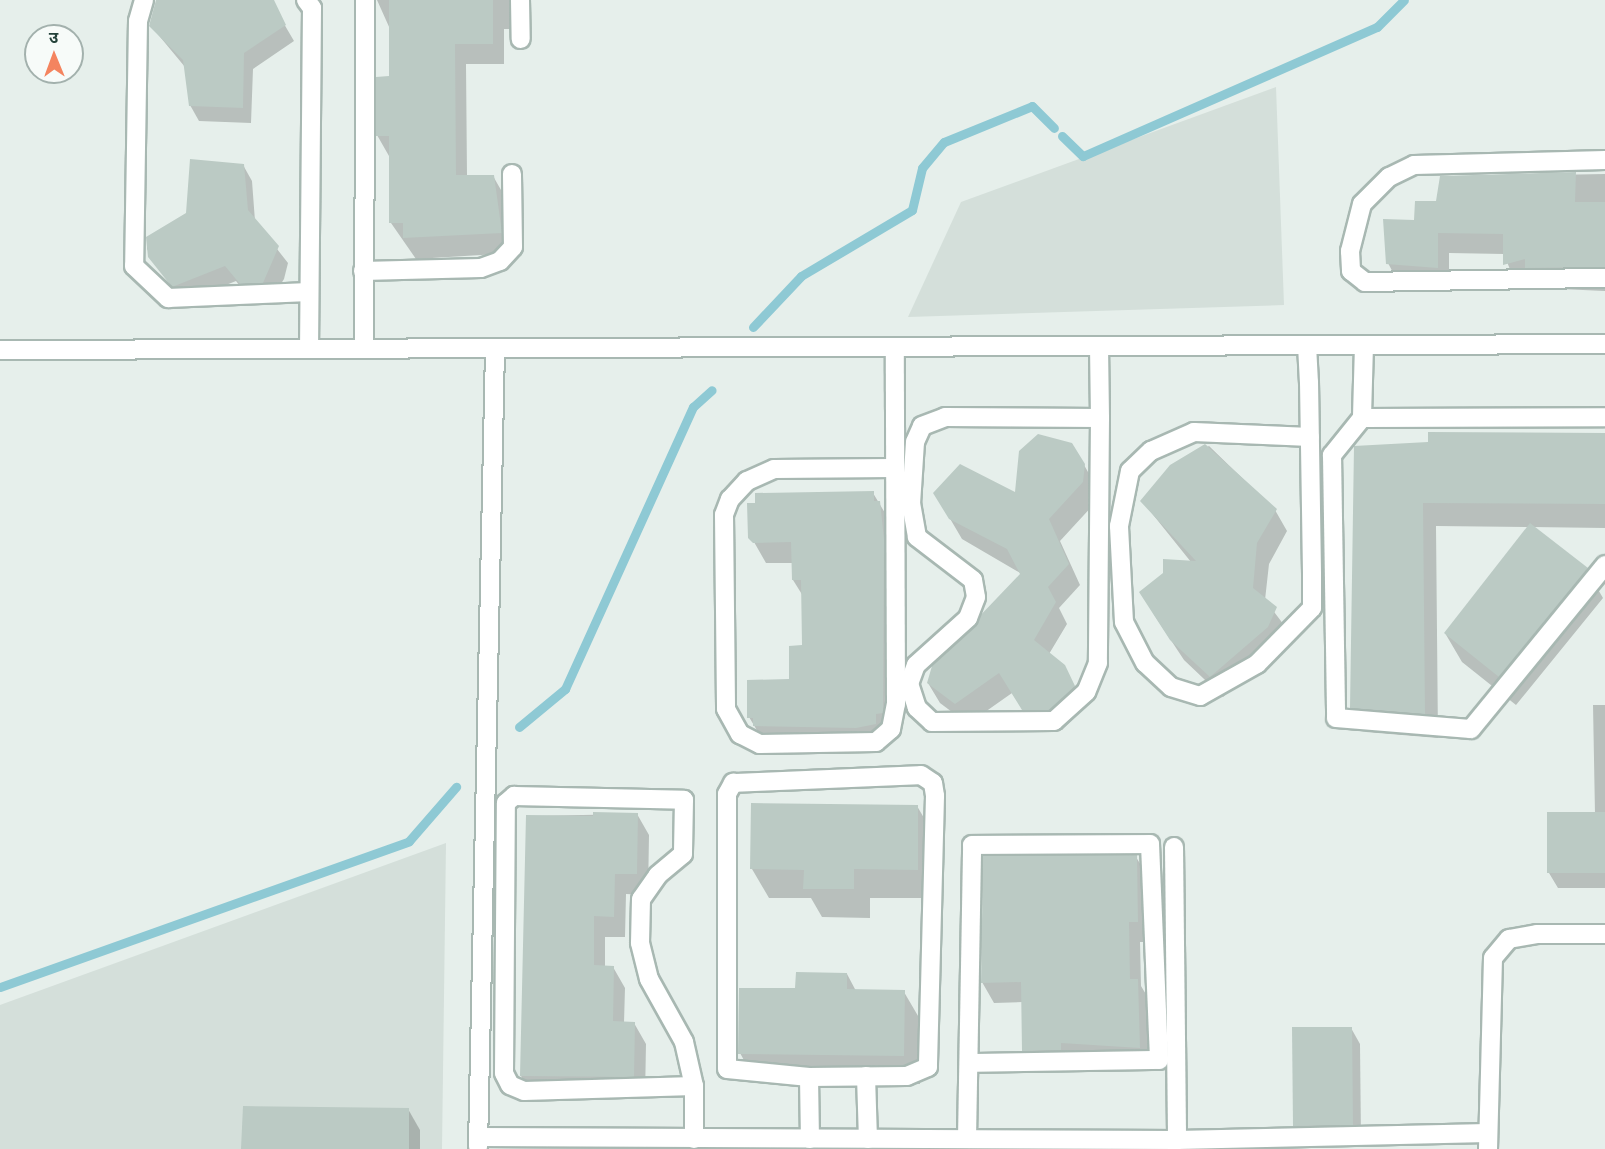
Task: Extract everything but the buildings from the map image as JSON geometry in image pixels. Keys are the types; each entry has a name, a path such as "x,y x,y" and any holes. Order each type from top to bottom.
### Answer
{"street":[{"path":"144,0 138,21 134,266 168,298 309,292"},
{"path":"306,0 312,8 309,349"},
{"path":"364,349 365,0"},
{"path":"520,0 521,39"},
{"path":"1605,160 1414,165 1389,177 1362,204 1350,251 1351,271 1365,282 1605,278"},
{"path":"363,271 481,268 500,261 513,247 512,174"},
{"path":"0,350 1605,344"},
{"path":"1307,345 1310,436 1312,608 1257,664 1200,696 1171,687 1144,663 1124,622 1119,526 1130,471 1151,452 1194,432 1310,436"},
{"path":"1364,345 1362,418 1332,455 1336,718 1471,729 1605,565"},
{"path":"1099,346 1100,418 1098,663 1086,692 1054,721 932,722 917,708 909,684 916,665 968,618 976,597 973,580 917,537 911,504 915,442 922,426 945,417 1100,418"},
{"path":"893,468 774,469 747,481 730,499 724,515 726,709 740,734 760,744 876,742 891,729 896,704 893,468 895,347"},
{"path":"495,348 478,1143 694,1139 1488,1141 1492,958 1509,939 1537,933 1605,934"},
{"path":"1362,418 1605,417"},
{"path":"921,775 933,783 935,796 933,1053 928,1067 915,1073 809,1077 727,1070 727,794 733,783 763,780 921,775"},
{"path":"694,1086 524,1091 510,1085 504,1073 506,803 514,796 684,800 683,854 658,875 641,899 640,943 649,979 684,1042 694,1086 694,1139"},
{"path":"968,1139 969,1063 972,845 1150,844 1159,1059 969,1063"},
{"path":"1174,847 1177,1140"},
{"path":"866,1076 868,1139"},
{"path":"809,1077 810,1139"}],"shaded area":[{"path":"1276,87 1284,305 908,317 961,202"},
{"path":"446,843 442,1149 0,1149 0,1005"}],"waterway":[{"path":"1062,136 1083,156 1377,27 1404,0"},
{"path":"753,327 801,276 912,210 922,168 944,142 1032,106 1054,128"},
{"path":"519,727 565,689 693,407 712,390"},
{"path":"0,987 409,841 456,787"}]}
